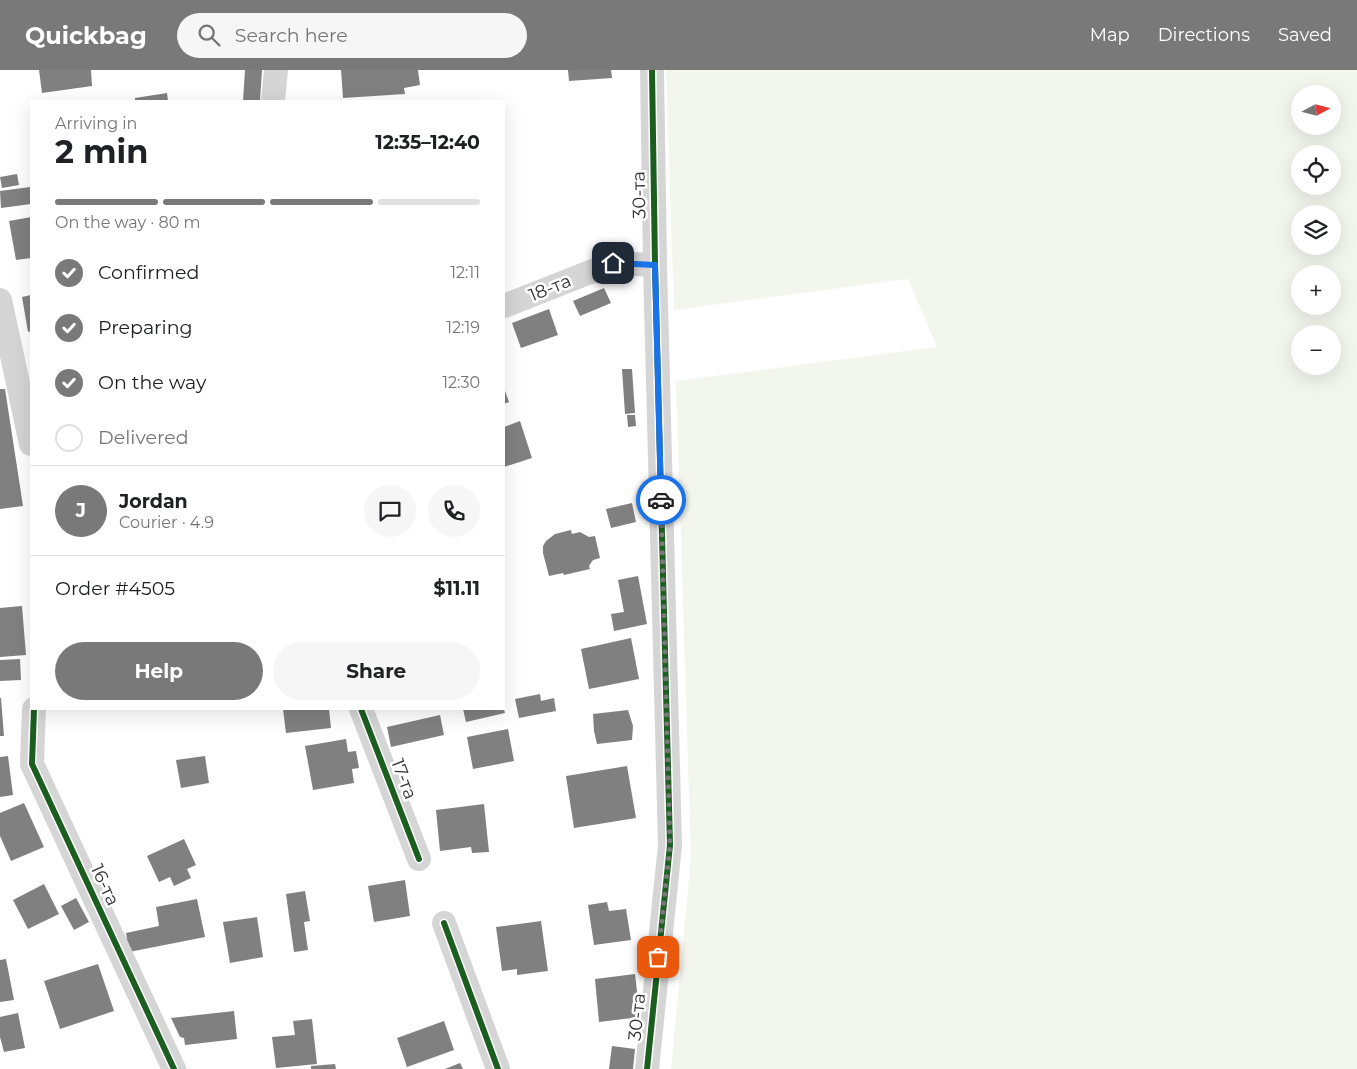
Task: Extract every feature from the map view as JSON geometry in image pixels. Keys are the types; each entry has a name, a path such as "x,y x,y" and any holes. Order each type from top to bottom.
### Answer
{"street":[{"path":"273,100 276,70"},
{"name":"30-та","path":"646,1069 670,845 655,265 652,70"},
{"name":"18-та","path":"505,306 613,263 655,265"},
{"path":"1,312 30,440"},
{"name":"16-та","path":"34,710 32,764 174,1069"},
{"name":"17-та","path":"361,710 419,859"},
{"path":"444,922 498,1069"}],"shaded area":[{"path":"666,70 1357,70 1357,1069 671,1069 691,858 676,381 937,347 908,279 674,310"}],"building":[{"path":"39,70 91,70 92,86 42,93"},
{"path":"245,70 262,70 260,100 243,100"},
{"path":"341,70 418,70 420,85 404,88 405,94 343,98"},
{"path":"568,70 611,70 612,78 569,81"},
{"path":"167,93 168,100 135,100 135,98"},
{"path":"17,174 19,185 2,188 0,177"},
{"path":"30,187 30,204 1,208 0,191"},
{"path":"30,217 30,258 16,260 9,221"},
{"path":"604,288 611,303 580,316 573,301"},
{"path":"30,295 30,331 28,332 22,297"},
{"path":"549,309 558,335 521,348 512,323"},
{"path":"622,369 632,369 635,413 625,414"},
{"path":"0,389 5,389 23,506 0,509"},
{"path":"505,391 509,402 505,404"},
{"path":"627,415 635,415 636,426 628,427"},
{"path":"520,421 532,458 505,467 505,427"},
{"path":"632,503 636,522 611,528 606,509"},
{"path":"571,530 572,534 580,532 589,537 595,536 600,558 593,560 589,566 590,569 564,575 563,573 549,576 543,546 555,534"},
{"path":"638,576 647,624 614,631 611,614 624,612 618,580"},
{"path":"22,606 26,655 0,657 0,608"},
{"path":"631,638 639,679 589,689 581,649"},
{"path":"20,659 21,680 0,681 0,660"},
{"path":"540,694 541,701 554,698 556,711 519,718 515,699"},
{"path":"1,698 4,736 0,736"},
{"path":"283,710 329,710 331,728 286,733"},
{"path":"463,710 504,710 505,713 466,722"},
{"path":"628,710 633,726 632,740 597,744 593,714"},
{"path":"440,715 444,735 391,747 387,727"},
{"path":"508,729 514,761 473,769 467,737"},
{"path":"346,739 348,752 356,751 359,768 352,769 354,783 313,790 305,746"},
{"path":"8,756 13,795 0,797 0,757"},
{"path":"205,756 209,783 181,788 176,760"},
{"path":"627,766 636,818 574,828 566,776"},
{"path":"24,803 44,847 11,861 0,836 0,813"},
{"path":"484,804 489,852 472,853 471,847 440,851 436,810"},
{"path":"184,839 196,865 187,869 191,878 174,886 170,877 159,882 147,856"},
{"path":"405,880 410,916 374,922 368,886"},
{"path":"44,884 59,914 28,929 13,900"},
{"path":"305,891 310,921 304,922 308,950 294,952 286,894"},
{"path":"76,898 89,922 74,930 61,906"},
{"path":"197,899 205,937 129,952 126,933 159,926 156,907"},
{"path":"607,902 609,911 626,909 631,940 594,945 588,905"},
{"path":"257,917 263,957 230,963 223,922"},
{"path":"541,921 548,971 517,975 517,969 502,971 496,927"},
{"path":"6,959 14,1000 0,1002 0,960"},
{"path":"98,964 114,1011 60,1029 44,981"},
{"path":"635,974 640,1017 599,1022 595,979"},
{"path":"234,1011 237,1039 185,1045 184,1038 180,1037 171,1018"},
{"path":"18,1013 25,1048 4,1052 0,1037 0,1017"},
{"path":"312,1019 317,1064 276,1068 272,1037 295,1035 293,1021"},
{"path":"444,1021 454,1050 407,1067 397,1038"},
{"path":"612,1046 635,1049 633,1069 609,1069"},
{"path":"460,1063 463,1069 445,1069"},
{"path":"335,1064 336,1069 311,1069 311,1066"}],"cycle path":[{"path":"647,1069 670,845 655,265 652,70"},
{"path":"34,710 32,764 174,1069"},
{"path":"361,710 419,859"},
{"path":"444,923 498,1069"}],"way so far":[{"path":"658,957 670,845 661,500"}],"route":[{"path":"613,263 655,265 661,500"}]}
